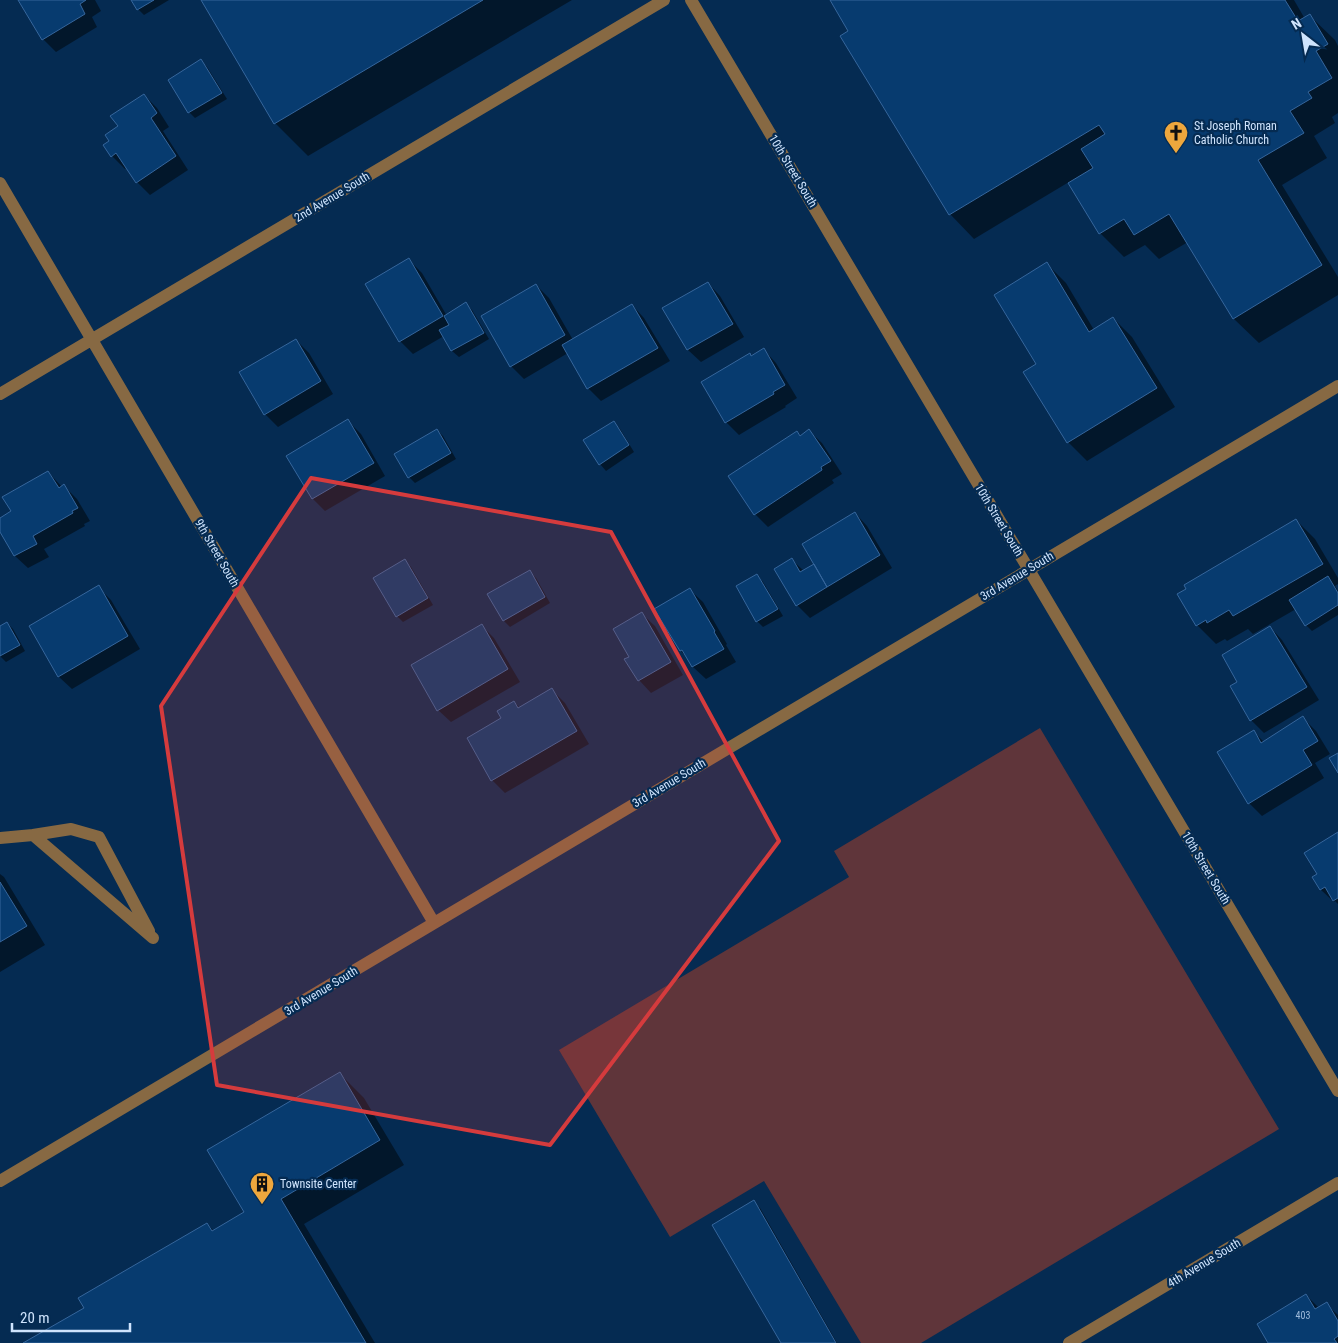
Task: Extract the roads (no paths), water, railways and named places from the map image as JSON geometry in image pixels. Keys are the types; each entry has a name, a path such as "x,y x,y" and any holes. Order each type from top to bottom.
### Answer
{"street":[{"name":"2nd Avenue South","path":"0,394 664,0"},
{"name":"10th Street South","path":"691,0 1338,1091"},
{"name":"9th Street South","path":"0,183 434,923"},
{"name":"3rd Avenue South","path":"0,1181 1338,386"},
{"path":"0,838 71,829 99,837 153,938 33,835"},
{"name":"4th Avenue South","path":"1069,1343 1338,1183"}],"place":[{"name":"St Joseph Roman Catholic Church","path":"1176,154"},
{"name":"Townsite Center","path":"262,1205"}]}
